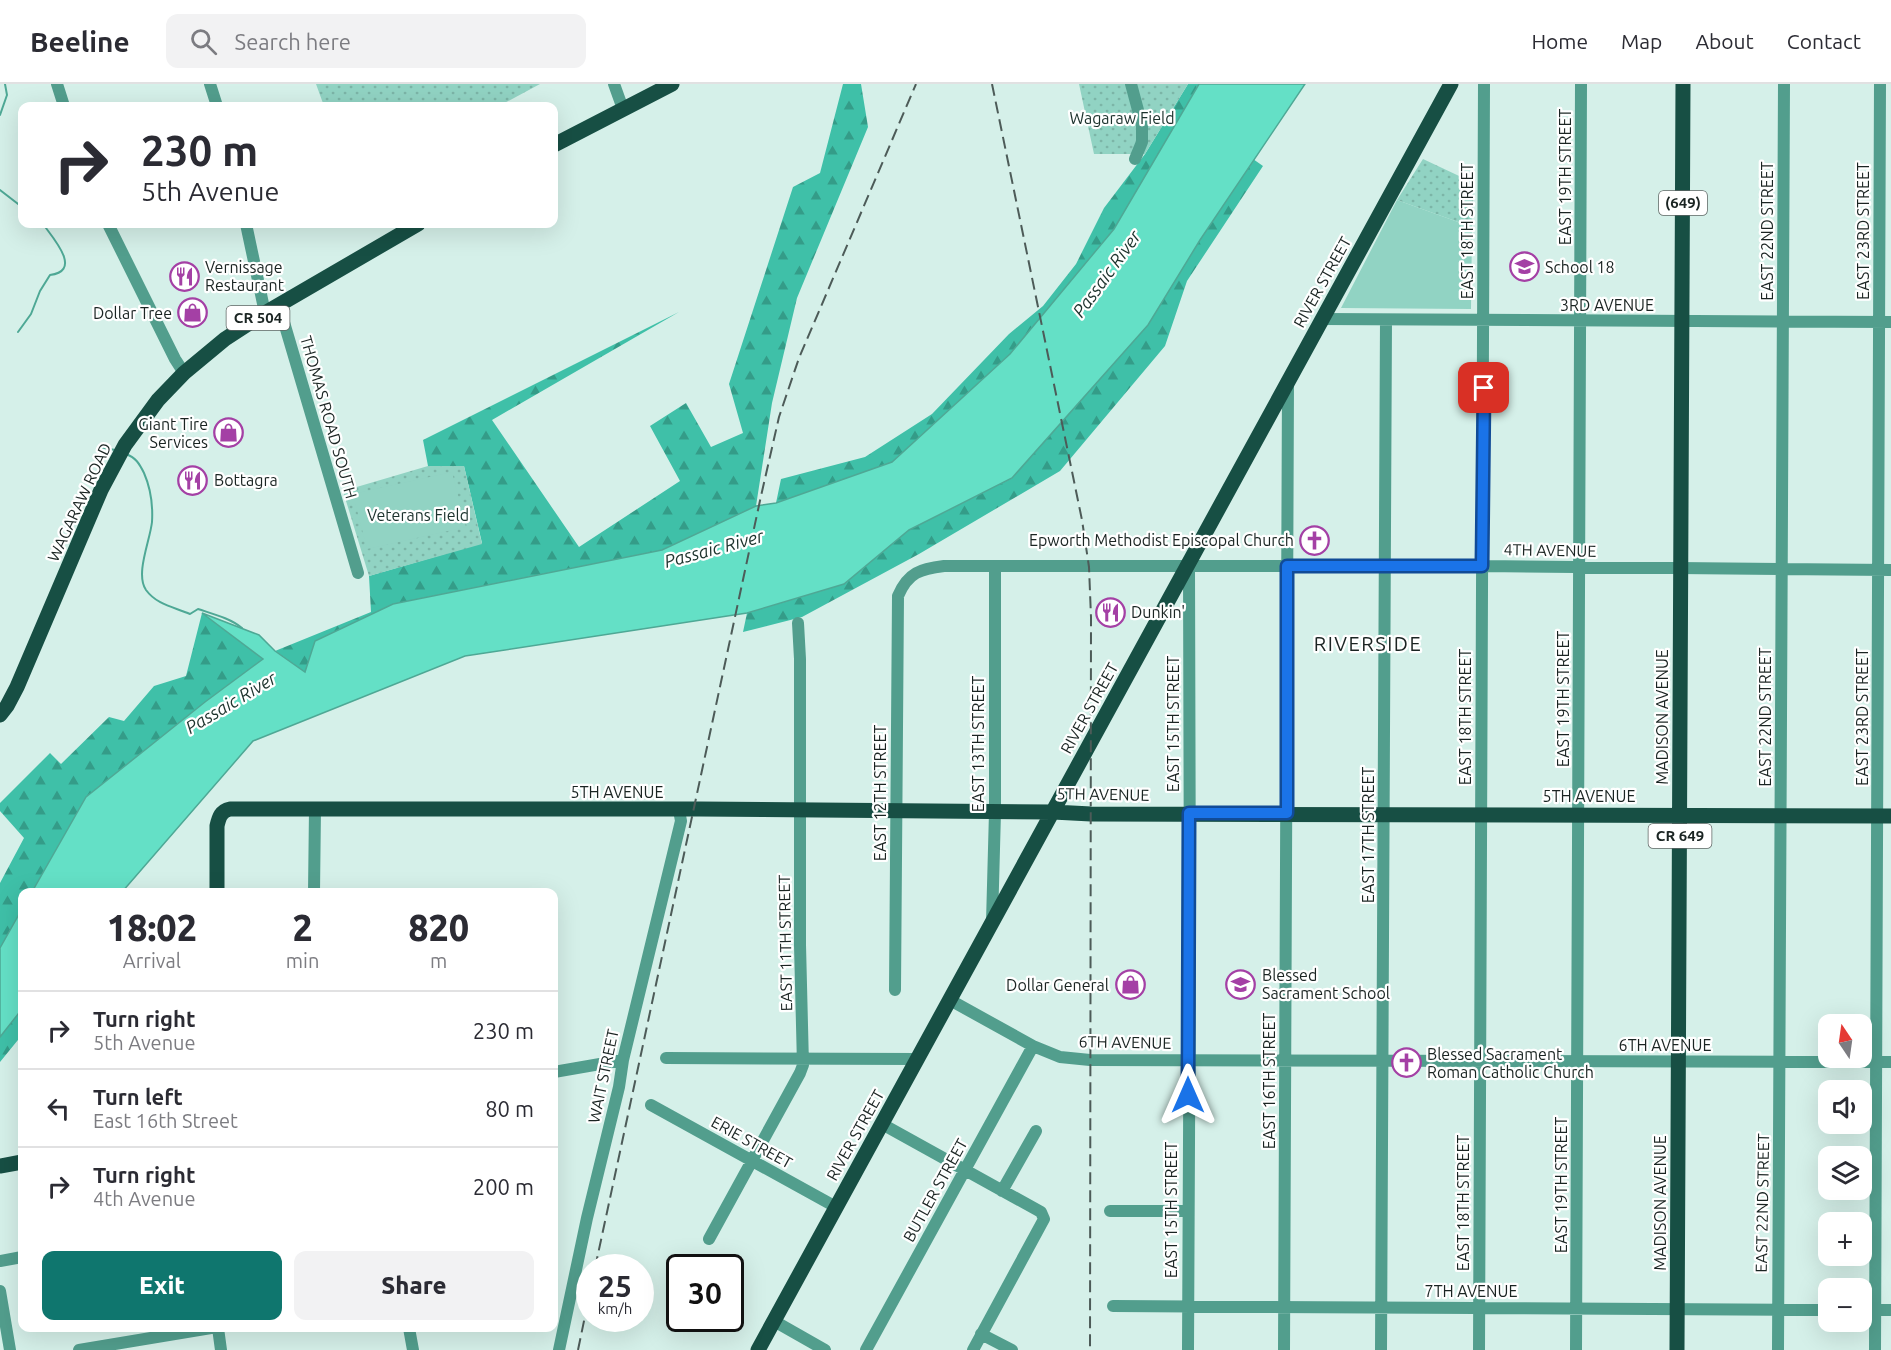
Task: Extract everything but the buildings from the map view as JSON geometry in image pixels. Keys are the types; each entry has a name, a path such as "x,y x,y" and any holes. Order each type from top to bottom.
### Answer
{"main road":[{"path":"558,143 672,84"},
{"name":"RIVER STREET","path":"758,1350 1451,84"},
{"name":"MADISON AVENUE","path":"1677,1350 1683,84"},
{"name":"WAGARAW ROAD","path":"0,715 17,687 95,504 121,452 146,414 184,373 223,340 411,228"},
{"name":"5TH AVENUE","path":"217,888 217,826 224,811 230,809 1884,816"},
{"path":"0,1166 18,1163"}],"street":[{"path":"57,84 63,102"},
{"path":"210,84 216,102"},
{"path":"614,84 622,109"},
{"path":"1131,84 1142,125 1142,142 1135,159"},
{"name":"EAST 18TH STREET","path":"1479,1350 1484,84"},
{"name":"EAST 19TH STREET","path":"1576,1350 1581,84"},
{"name":"EAST 22ND STREET","path":"1778,1350 1784,84"},
{"name":"EAST 23RD STREET","path":"1875,1350 1877,1062 1884,816 1885,570 1885,322 1880,84"},
{"path":"110,228 184,373"},
{"name":"THOMAS ROAD SOUTH","path":"247,228 271,310 283,319 358,573"},
{"name":"3RD AVENUE","path":"1322,319 1885,322"},
{"name":"EAST 17TH STREET","path":"1381,1350 1386,320"},
{"name":"EAST 16TH STREET","path":"1284,1350 1288,381"},
{"name":"4TH AVENUE","path":"898,596 907,580 916,573 944,566 1482,566 1885,570"},
{"name":"EAST 13TH STREET","path":"992,922 995,812 995,566"},
{"name":"EAST 15TH STREET","path":"1187,566 1189,569 1188,1350"},
{"name":"EAST 12TH STREET","path":"895,990 898,596"},
{"name":"EAST 11TH STREET","path":"709,1239 800,1074 803,1058 798,623"},
{"path":"314,888 315,809"},
{"name":"WAIT STREET","path":"559,1350 587,1218 619,1087 622,1060 681,821 679,810"},
{"name":"6TH AVENUE","path":"950,1000 1033,1046 1060,1057 1080,1059 1891,1062"},
{"name":"BUTLER STREET","path":"866,1350 1033,1046"},
{"path":"666,1058 917,1059"},
{"path":"558,1071 622,1060"},
{"name":"ERIE STREET","path":"651,1105 836,1207"},
{"path":"882,1124 1044,1215 1044,1219 972,1350"},
{"path":"1002,1191 1036,1131"},
{"path":"1110,1211 1188,1211"},
{"path":"0,1261 18,1258"},
{"path":"0,1291 10,1350"},
{"name":"7TH AVENUE","path":"1113,1306 1818,1310"},
{"path":"1875,1310 1891,1310"},
{"path":"774,1321 825,1350"},
{"path":"79,1350 186,1332"},
{"path":"219,1332 222,1350"},
{"path":"410,1332 413,1350"},
{"path":"981,1334 1012,1350"}],"green space":[{"path":"316,84 540,84 506,102 323,102"},
{"path":"843,84 861,84 868,127 797,298 772,403 756,506 662,550 393,604 305,672 275,651 371,612 369,576 482,543 464,466 428,466 423,440 679,312 492,420 579,547 680,481 650,426 686,403 711,447 743,433 729,384 793,187 820,173"},
{"name":"Wagaraw Field","path":"1079,84 1188,84 1145,154 1094,154"},
{"path":"1188,84 1199,84 1118,224 1010,354 892,462 776,503 781,479 865,457 932,414 1009,334 1043,306 1076,264 1104,208 1145,154"},
{"path":"1253,159 1263,166 1187,281 1165,346 1060,471 919,554 802,617 743,632 747,613 844,584 909,530 1012,478 1199,240"},
{"path":"1423,159 1474,183 1472,227 1397,200"},
{"path":"1397,200 1472,227 1471,309 1341,308"},
{"name":"Veterans Field","path":"428,466 464,466 482,544 369,576 343,491"},
{"path":"452,472 466,527 367,549 353,494"},
{"path":"202,613 263,659 86,797 34,888 18,888 18,916 0,948 0,883 24,838 0,811 0,803 50,753 61,764 109,717 124,721 154,686 186,676"},
{"path":"18,1014 18,1040 0,1062 0,1037"}],"water":[{"name":"Passaic River","path":"1199,84 1305,84 1200,240 1148,325 1012,478 909,530 844,584 747,613 465,656 253,741 125,888 34,888 86,797 263,659 202,613 259,635 275,651 305,672 315,641 393,604 662,550 756,506 776,503 892,462 1010,354 1114,229"},
{"path":"18,916 18,1014 0,1037 0,948"}],"waterway":[{"path":"0,115 7,95 5,84"},
{"path":"0,190 18,204"},
{"path":"18,332 31,314 40,291 50,275 60,272 64,267 63,253 46,228"},
{"path":"100,447 115,450"},
{"path":"126,454 135,459 140,466 151,497 152,522 142,575 146,590 166,605 190,614 198,609 227,619 242,628"}],"railway":[{"path":"598,1254 779,417 799,358 916,84"},
{"path":"992,84 1082,520 1089,567 1091,617 1090,1350"},
{"path":"578,1350 582,1332"}],"place":[{"name":"School 18","path":"1524,267"},
{"name":"Vernissage Restaurant","path":"184,276"},
{"name":"Dollar Tree","path":"193,313"},
{"name":"Giant Tire Services","path":"229,433"},
{"name":"Bottagra","path":"193,480"},
{"name":"Epworth Methodist Episcopal Church","path":"1315,540"},
{"name":"Dunkin'","path":"1110,612"},
{"name":"Blessed Sacrament School","path":"1241,984"},
{"name":"Dollar General","path":"1130,985"},
{"name":"Blessed Sacrament Roman Catholic Church","path":"1406,1063"}],"district":[{"name":"RIVERSIDE","path":"1368,644"}],"route":[{"path":"1188,1095 1189,813 1287,813 1287,566 1482,566 1484,388"}]}
